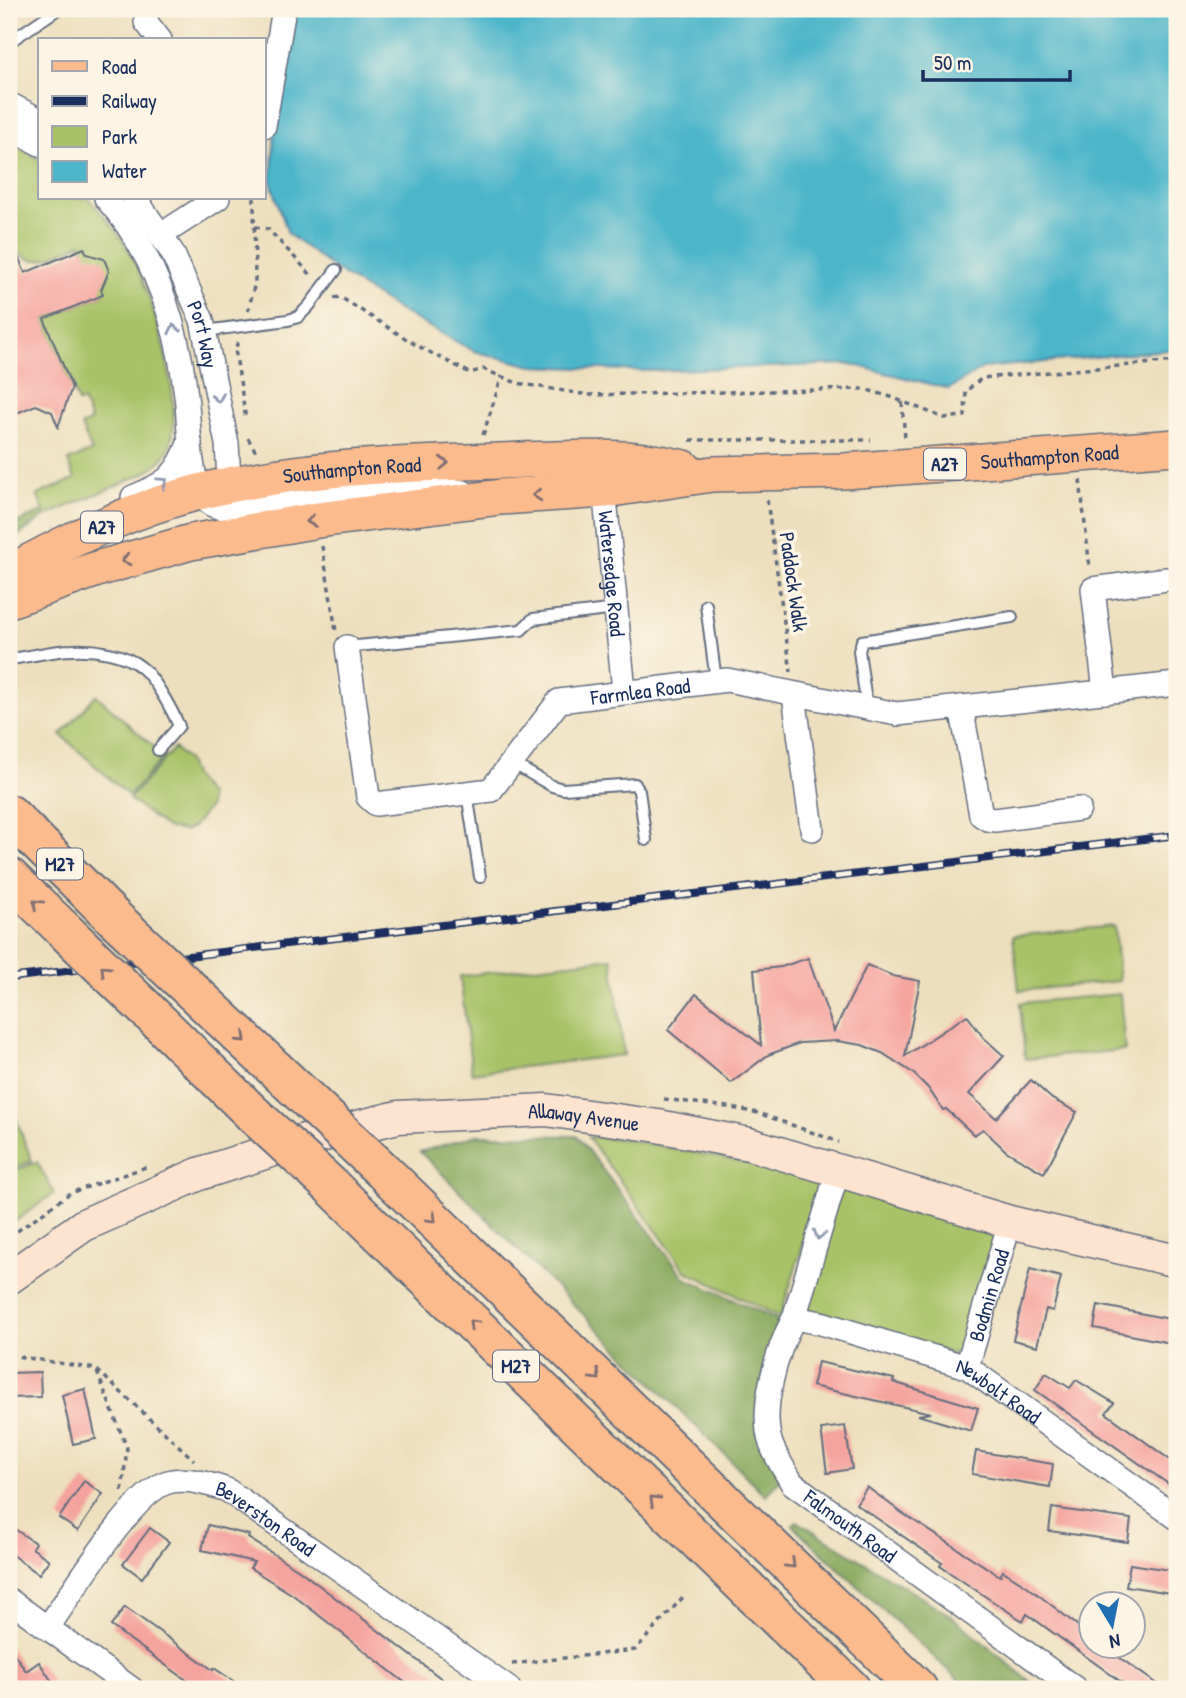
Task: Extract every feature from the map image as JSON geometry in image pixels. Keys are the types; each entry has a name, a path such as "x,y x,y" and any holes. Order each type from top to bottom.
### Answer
{"highway":[{"name":"M27","path":"9,814 111,915 383,1171 918,1689"},
{"name":"M27","path":"9,877 851,1689"}],"main road":[{"name":"Southampton Road","path":"9,573 141,510 324,471 388,465 602,474 844,471 1177,447"},
{"name":"Southampton Road","path":"9,600 100,568 191,542 318,520 501,497 602,474"}],"street":[{"path":"146,9 146,22 158,38"},
{"path":"266,105 284,9"},
{"path":"9,104 38,119"},
{"path":"9,128 38,143"},
{"name":"Port Way","path":"107,200 139,243 165,299 184,378 190,439 219,495"},
{"name":"Port Way","path":"136,200 161,235 190,289 205,331 227,444 219,495"},
{"path":"161,235 215,200"},
{"path":"65,544 98,514 164,483 179,467 190,439"},
{"name":"Watersedge Road","path":"602,474 624,691"},
{"path":"191,542 208,533 219,522 219,495 350,493 431,488 501,497"},
{"path":"1105,692 1093,589 1167,579"},
{"name":"Farmlea Road","path":"347,648 368,797 376,804 491,790 559,701 624,691 727,680 897,714 1177,684"},
{"path":"794,695 812,829"},
{"path":"961,707 978,809 984,818 995,820 1079,809"},
{"name":"Allaway Avenue","path":"9,1278 84,1225 199,1174 308,1139 398,1117 545,1110 724,1138 810,1160 1010,1222 1177,1261"},
{"name":"Falmouth Road","path":"838,1170 794,1318 785,1336 766,1407 771,1443 792,1483 1076,1689"},
{"name":"Bodmin Road","path":"967,1367 1010,1222"},
{"name":"Newbolt Road","path":"794,1318 821,1323 967,1367 1177,1518"},
{"name":"Beverston Road","path":"48,1627 139,1501 167,1482 198,1481 227,1490 509,1689"},
{"path":"9,1600 132,1689"}],"lane":[{"path":"12,40 58,9"},
{"path":"205,331 295,318 336,270"},
{"path":"706,605 716,681"},
{"path":"347,648 521,630 533,619 616,609"},
{"path":"867,709 859,651 862,641 1012,617"},
{"path":"9,659 72,650 98,651 116,655 141,667 168,702 179,726 158,750"},
{"path":"512,763 552,786 563,789 635,785 639,791 646,841"},
{"path":"467,793 480,877"}],"path":[{"path":"249,439 235,349 246,324 255,283 254,200"},
{"path":"256,227 268,229 304,267 313,277 311,288 326,301 340,297 416,345 470,373 483,369 517,383 588,395 864,389 944,418 965,416 966,391 982,378 1177,361"},
{"path":"482,440 502,376"},
{"path":"895,439 905,438 902,401"},
{"path":"681,440 872,440"},
{"path":"1077,455 1093,589"},
{"name":"Paddock Walk","path":"764,473 794,695"},
{"path":"318,520 334,628 347,648"},
{"path":"9,1355 96,1369 197,1462"},
{"path":"96,1369 127,1448 117,1528"},
{"path":"479,1668 635,1650 685,1595"}],"green space":[{"path":"9,142 38,158 38,200 90,200 124,242 150,299 171,382 173,432 164,457 145,473 46,516 37,495 75,479 68,461 92,451 81,426 91,421 83,401 78,402 44,319 103,295 81,243 41,260 33,260 19,252 9,257"},
{"path":"44,511 46,516 9,542 9,526"},
{"path":"96,695 164,756 129,796 61,735"},
{"path":"174,748 187,760 194,777 209,795 209,807 193,827 185,831 167,828 129,799"},
{"path":"1114,926 1119,981 1019,991 1013,936"},
{"path":"612,958 624,1055 472,1073 460,976"},
{"path":"1120,994 1125,1050 1025,1059 1020,1003"},
{"path":"12,1108 32,1161 9,1170 9,1109"},
{"path":"477,1135 577,1136 685,1278 779,1320 760,1398 781,1478 766,1496 420,1152"},
{"path":"588,1137 624,1139 815,1176 819,1194 780,1317 686,1271"},
{"path":"37,1162 54,1193 9,1226 9,1173"},
{"path":"840,1187 997,1236 961,1350 952,1354 806,1309"},
{"path":"797,1521 950,1615 1039,1689 968,1689 792,1525"}],"water":[{"path":"288,9 1177,9 1177,349 983,368 949,389 850,364 646,371 532,366 474,351 400,311 336,270 288,234 271,182 280,55"}],"building":[{"path":"9,235 25,273 84,248 87,254 104,259 109,271 101,290 103,295 44,319 72,387 58,427 52,412 36,405 9,416"},
{"path":"808,958 834,1031 867,965 893,976 920,981 905,1056 967,1015 983,1037 1004,1056 969,1094 996,1118 1031,1080 1052,1099 1077,1112 1044,1173 1006,1151 983,1129 974,1135 946,1109 943,1110 928,1088 913,1073 882,1053 862,1045 837,1041 800,1043 768,1055 731,1083 668,1030 696,994 761,1045 754,970 781,967"},
{"path":"1030,1269 1061,1277 1053,1311 1046,1309 1037,1346 1013,1340"},
{"path":"1098,1305 1175,1320 1171,1343 1094,1328"},
{"path":"818,1362 894,1379 893,1382 978,1408 971,1431 918,1415 931,1413 812,1386"},
{"path":"40,1372 41,1397 9,1398 9,1373"},
{"path":"1046,1373 1070,1388 1076,1380 1114,1403 1106,1413 1177,1465 1177,1490 1035,1390"},
{"path":"85,1389 96,1439 73,1444 62,1395"},
{"path":"845,1426 852,1469 827,1473 821,1429"},
{"path":"976,1451 1053,1464 1050,1487 972,1474"},
{"path":"84,1481 103,1494 78,1531 59,1518"},
{"path":"867,1487 902,1513 1000,1576 1003,1571 1027,1586 1078,1626 1078,1651 1027,1614 1023,1621 940,1566 942,1563 856,1504"},
{"path":"1052,1508 1131,1519 1128,1542 1049,1531"},
{"path":"9,1525 35,1543 32,1548 49,1560 39,1574 9,1553"},
{"path":"208,1525 249,1535 248,1538 299,1570 455,1689 413,1689 293,1595 250,1568 254,1562 202,1550"},
{"path":"150,1528 169,1542 142,1578 123,1564"},
{"path":"1130,1564 1177,1571 1177,1594 1126,1586"},
{"path":"125,1607 213,1670 214,1668 245,1689 199,1689 111,1626"},
{"path":"9,1646 26,1671 39,1662 57,1689 9,1689"},
{"path":"1091,1660 1123,1660 1164,1689 1131,1689"}],"railway":[{"path":"9,978 1177,835"}]}
